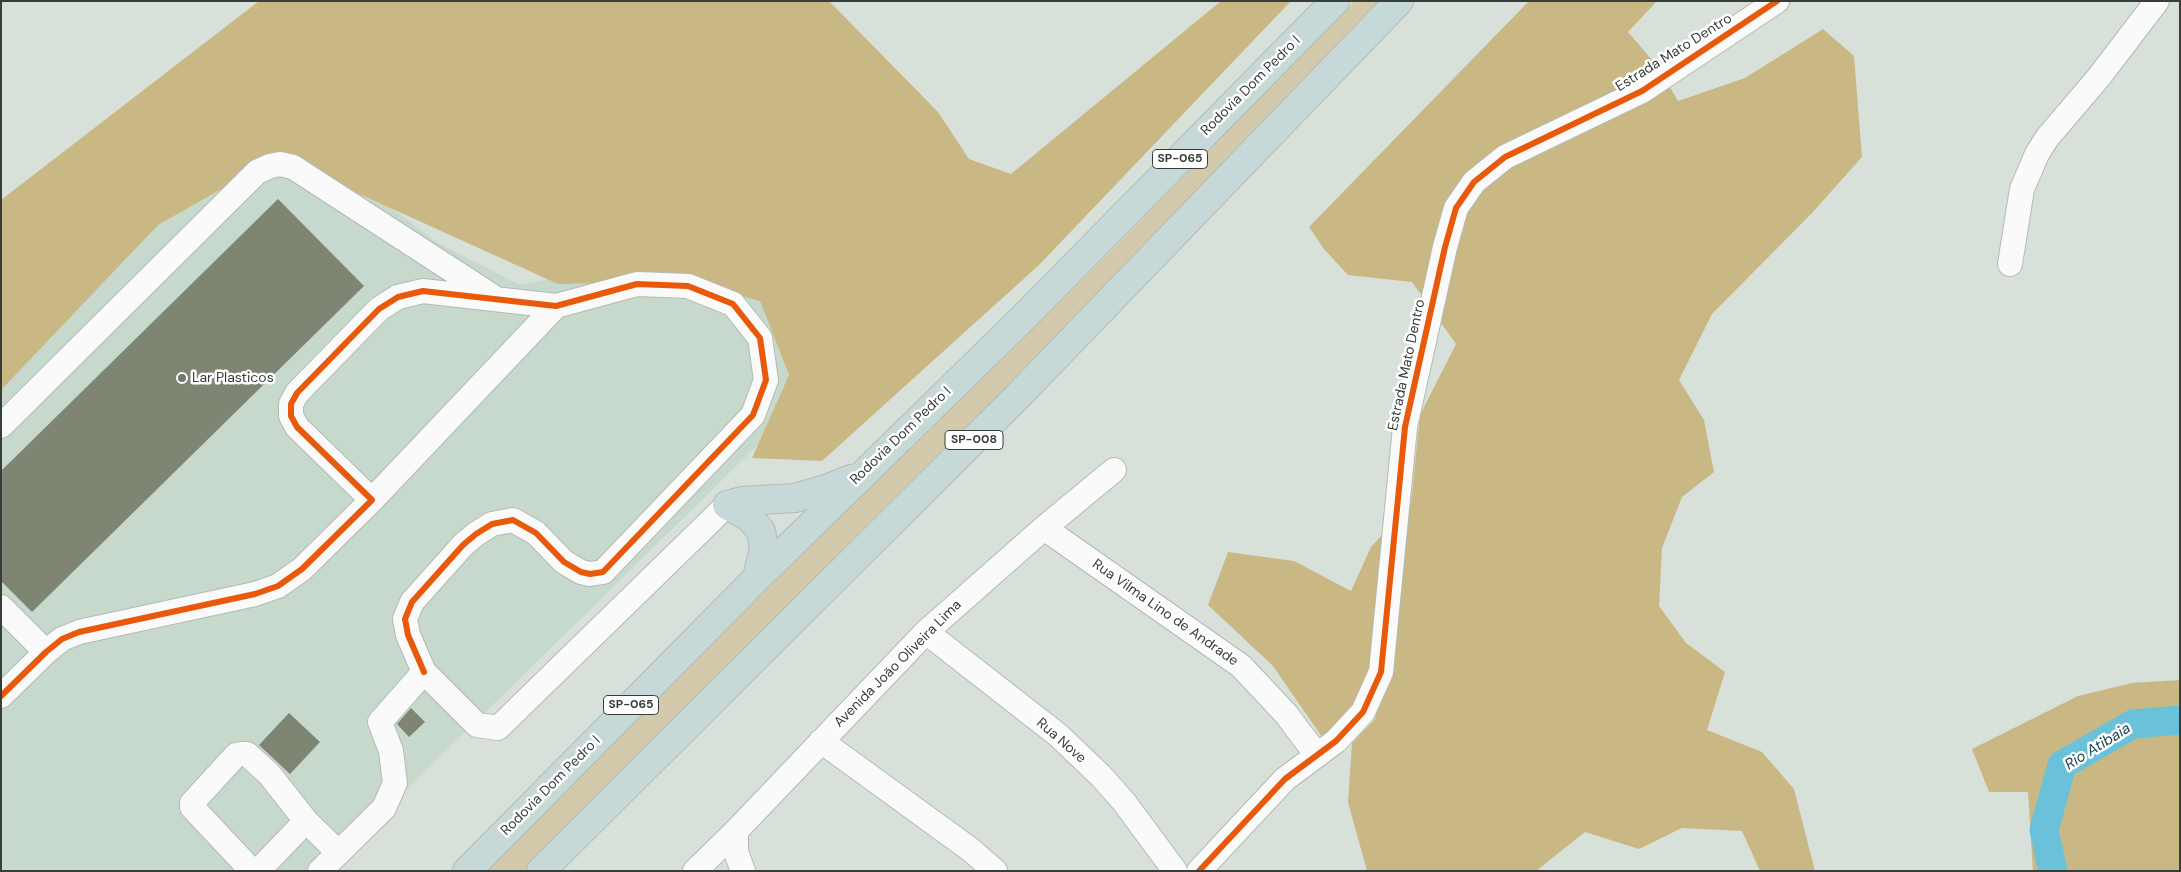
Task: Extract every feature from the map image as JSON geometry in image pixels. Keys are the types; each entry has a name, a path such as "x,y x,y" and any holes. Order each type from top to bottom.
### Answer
{"highway":[{"name":"Rodovia Dom Pedro I","path":"467,871 757,578 1025,316 1335,1"},
{"name":"SP-008","path":"541,871 997,417 1399,1"},
{"path":"727,505 795,498 826,489 862,474"},
{"path":"727,505 750,517 761,531 764,547 757,578"}],"street":[{"name":"Estrada Mato Dentro","path":"1199,871 1285,780 1316,754 1336,741 1363,712 1381,672 1404,427 1445,247 1456,208 1474,182 1505,157 1642,91 1777,1"},
{"path":"2010,264 2022,189 2036,154 2100,77 2157,1"},
{"path":"1,426 257,172 270,166 280,164 293,167 496,299"},
{"path":"372,500 297,427 291,416 291,404 296,393 379,310 398,298 423,292 556,306 637,284 688,286 732,304 760,338 766,380 753,415 603,572 590,574 581,572 564,562 536,533 514,520 492,524 463,545 412,602 405,619 408,635 424,672 477,724 498,728 727,505"},
{"path":"1,696 46,652 62,639 79,632 255,594 278,586 302,569 372,500 556,306"},
{"name":"Avenida João Oliveira Lima","path":"695,871 736,831 926,632 1044,528 1114,470"},
{"name":"Rua Vilma Lino de Andrade","path":"1044,528 1241,666 1286,714 1316,754"},
{"path":"1,607 46,652"},
{"name":"Rua Nove","path":"926,632 1058,735 1101,776 1124,802 1175,871"},
{"path":"320,871 384,808 395,783 391,751 380,722 424,672"},
{"path":"820,741 971,850 995,871"},
{"path":"252,871 192,807 192,803 236,755 247,754 268,774 306,821 338,852"},
{"path":"258,871 306,821"},
{"path":"736,831 736,852 743,871"}],"shaded area":[{"path":"259,1 829,1 938,112 969,159 1011,174 1221,1 1291,1 1039,265 822,461 752,458 789,375 760,301 689,281 558,284 278,157 158,225 1,390 1,200"},
{"path":"1354,1 1389,1 858,542 526,871 480,871 661,688 1111,251"},
{"path":"1529,1 1657,1 1628,32 1659,68 1678,101 1745,78 1823,29 1854,56 1862,157 1812,213 1712,314 1679,380 1704,420 1714,472 1682,497 1662,548 1659,606 1686,643 1725,672 1707,730 1762,752 1794,789 1815,871 1760,871 1742,831 1682,828 1639,849 1585,832 1536,871 1367,871 1348,802 1352,743 1377,717 1322,737 1273,666 1208,605 1228,552 1294,561 1351,591 1371,547 1411,503 1420,415 1456,344 1412,282 1348,275 1324,249 1309,227"},
{"path":"307,144 438,243 520,285 567,275 718,279 760,301 789,375 759,444 408,788 328,871 1,871 1,360 133,236"},
{"path":"2180,680 2180,871 2033,871 2028,792 1989,792 1972,749 2078,696 2132,683"}],"building":[{"name":"Lar Plasticos","path":"278,199 364,286 32,612 1,581 1,471"},
{"path":"411,708 425,722 409,737 397,724"},
{"path":"289,713 320,742 290,774 259,745"}],"waterway":[{"name":"Rio Atibaia","path":"2053,871 2044,830 2062,765 2133,724 2180,720"}],"cycle path":[{"path":"1199,871 1285,779 1336,741 1363,712 1381,672 1405,427 1445,247 1456,208 1474,182 1505,157 1642,91 1777,1"},
{"path":"1,696 46,652 62,639 79,632 255,594 278,586 302,569 372,500 297,427 291,416 291,404 297,393 379,309 398,297 423,291 556,306 637,284 688,286 733,304 760,338 766,380 753,415 603,572 590,574 581,572 564,562 536,533 513,520 492,524 476,534 463,545 412,602 405,619 408,635 424,672"}],"place":[{"name":"Lar Plasticos","path":"182,378"}]}
